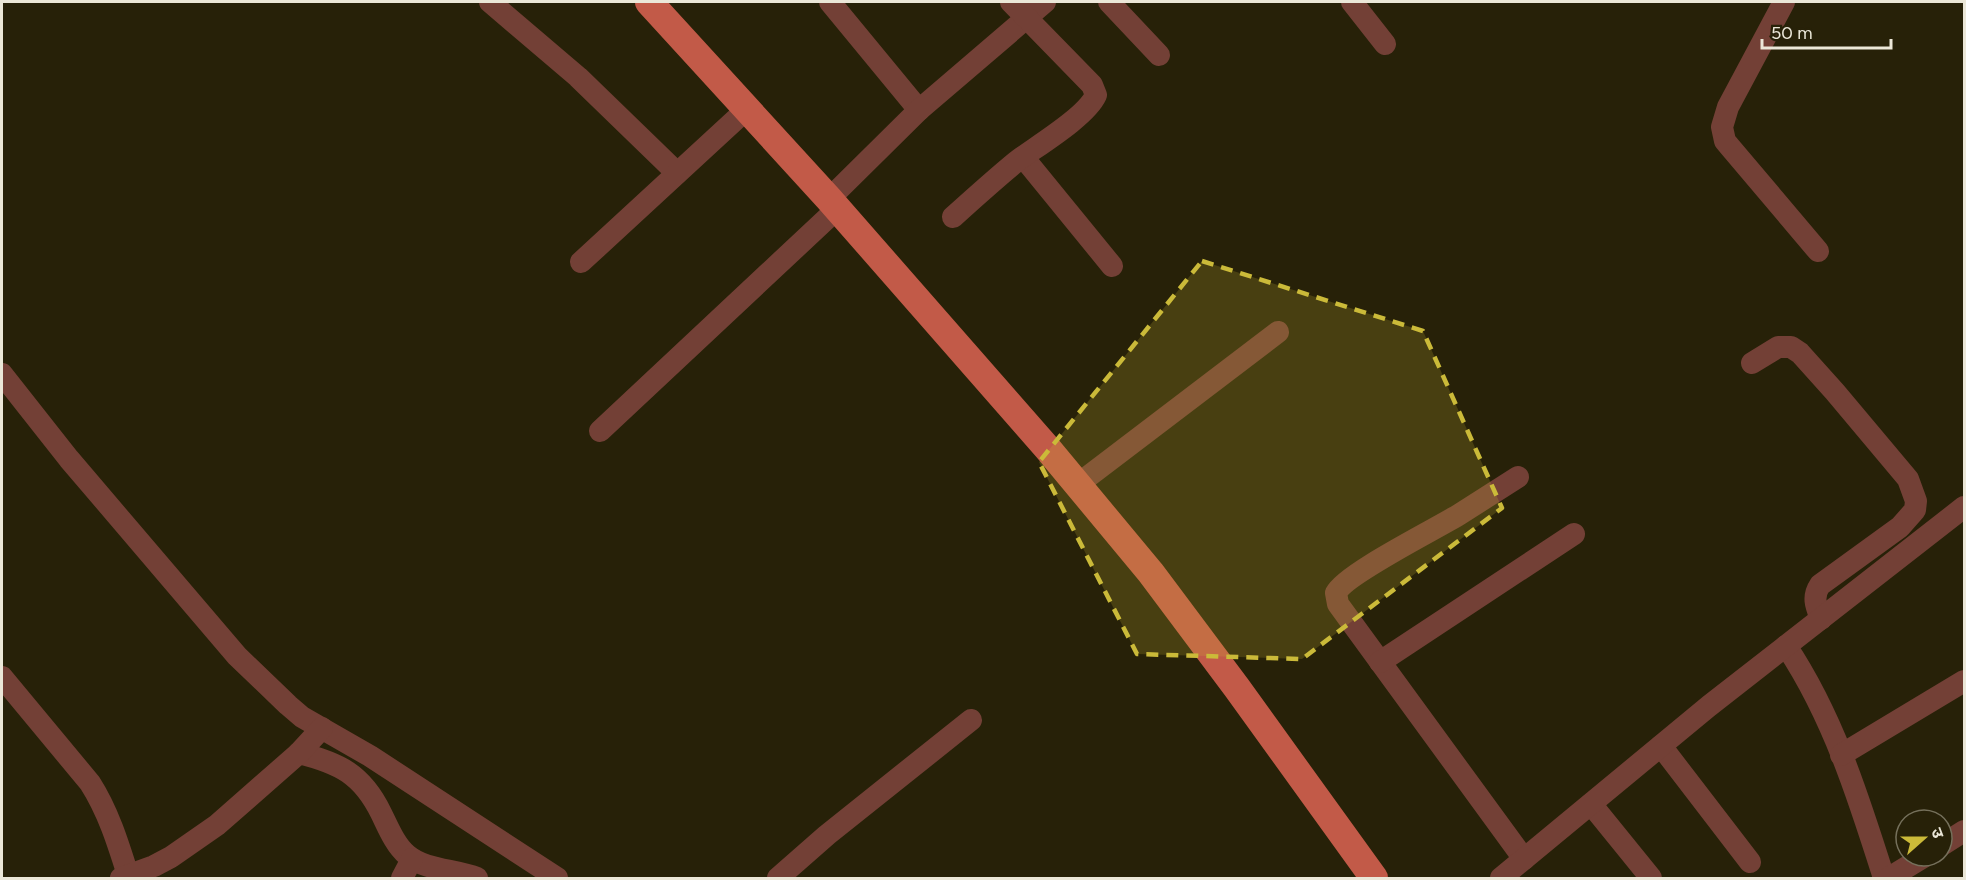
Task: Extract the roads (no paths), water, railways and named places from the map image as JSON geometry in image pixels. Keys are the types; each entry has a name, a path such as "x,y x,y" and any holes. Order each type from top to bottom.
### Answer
{"main road":[{"path":"649,2 833,204 1077,485 1165,592 1374,879"}],"street":[{"path":"490,2 578,77 677,173"},
{"path":"830,2 919,111"},
{"path":"600,431 833,204 919,111 1018,10 1045,2"},
{"path":"1109,2 1159,55"},
{"path":"1352,2 1385,44"},
{"path":"1784,2 1728,107 1722,127 1730,147 1818,251"},
{"path":"952,217 1093,102 1095,95 1092,85 1018,10"},
{"path":"581,261 747,109"},
{"path":"1023,157 1112,266"},
{"path":"1077,485 1278,332"},
{"path":"1752,363 1778,347 1791,348 1800,353 1908,479 1916,501 1915,510 1900,527 1820,585 1815,601 1821,619"},
{"path":"2,374 69,459 237,656 302,717 314,738 336,764 351,774 373,799 396,841 407,869 477,879"},
{"path":"1518,477 1339,587 1336,593 1338,604 1524,859"},
{"path":"1501,879 1661,746 1965,507"},
{"path":"1380,662 1574,534"},
{"path":"1786,646 1809,683 1841,755 1884,879"},
{"path":"2,677 68,753 102,801 112,826 124,877 160,872 171,857 217,825 314,738"},
{"path":"1841,755 1965,681"},
{"path":"778,879 827,835 971,720"},
{"path":"314,738 370,756 557,879"},
{"path":"1661,746 1750,862"},
{"path":"1591,804 1651,879"},
{"path":"1889,879 1906,868"}]}
